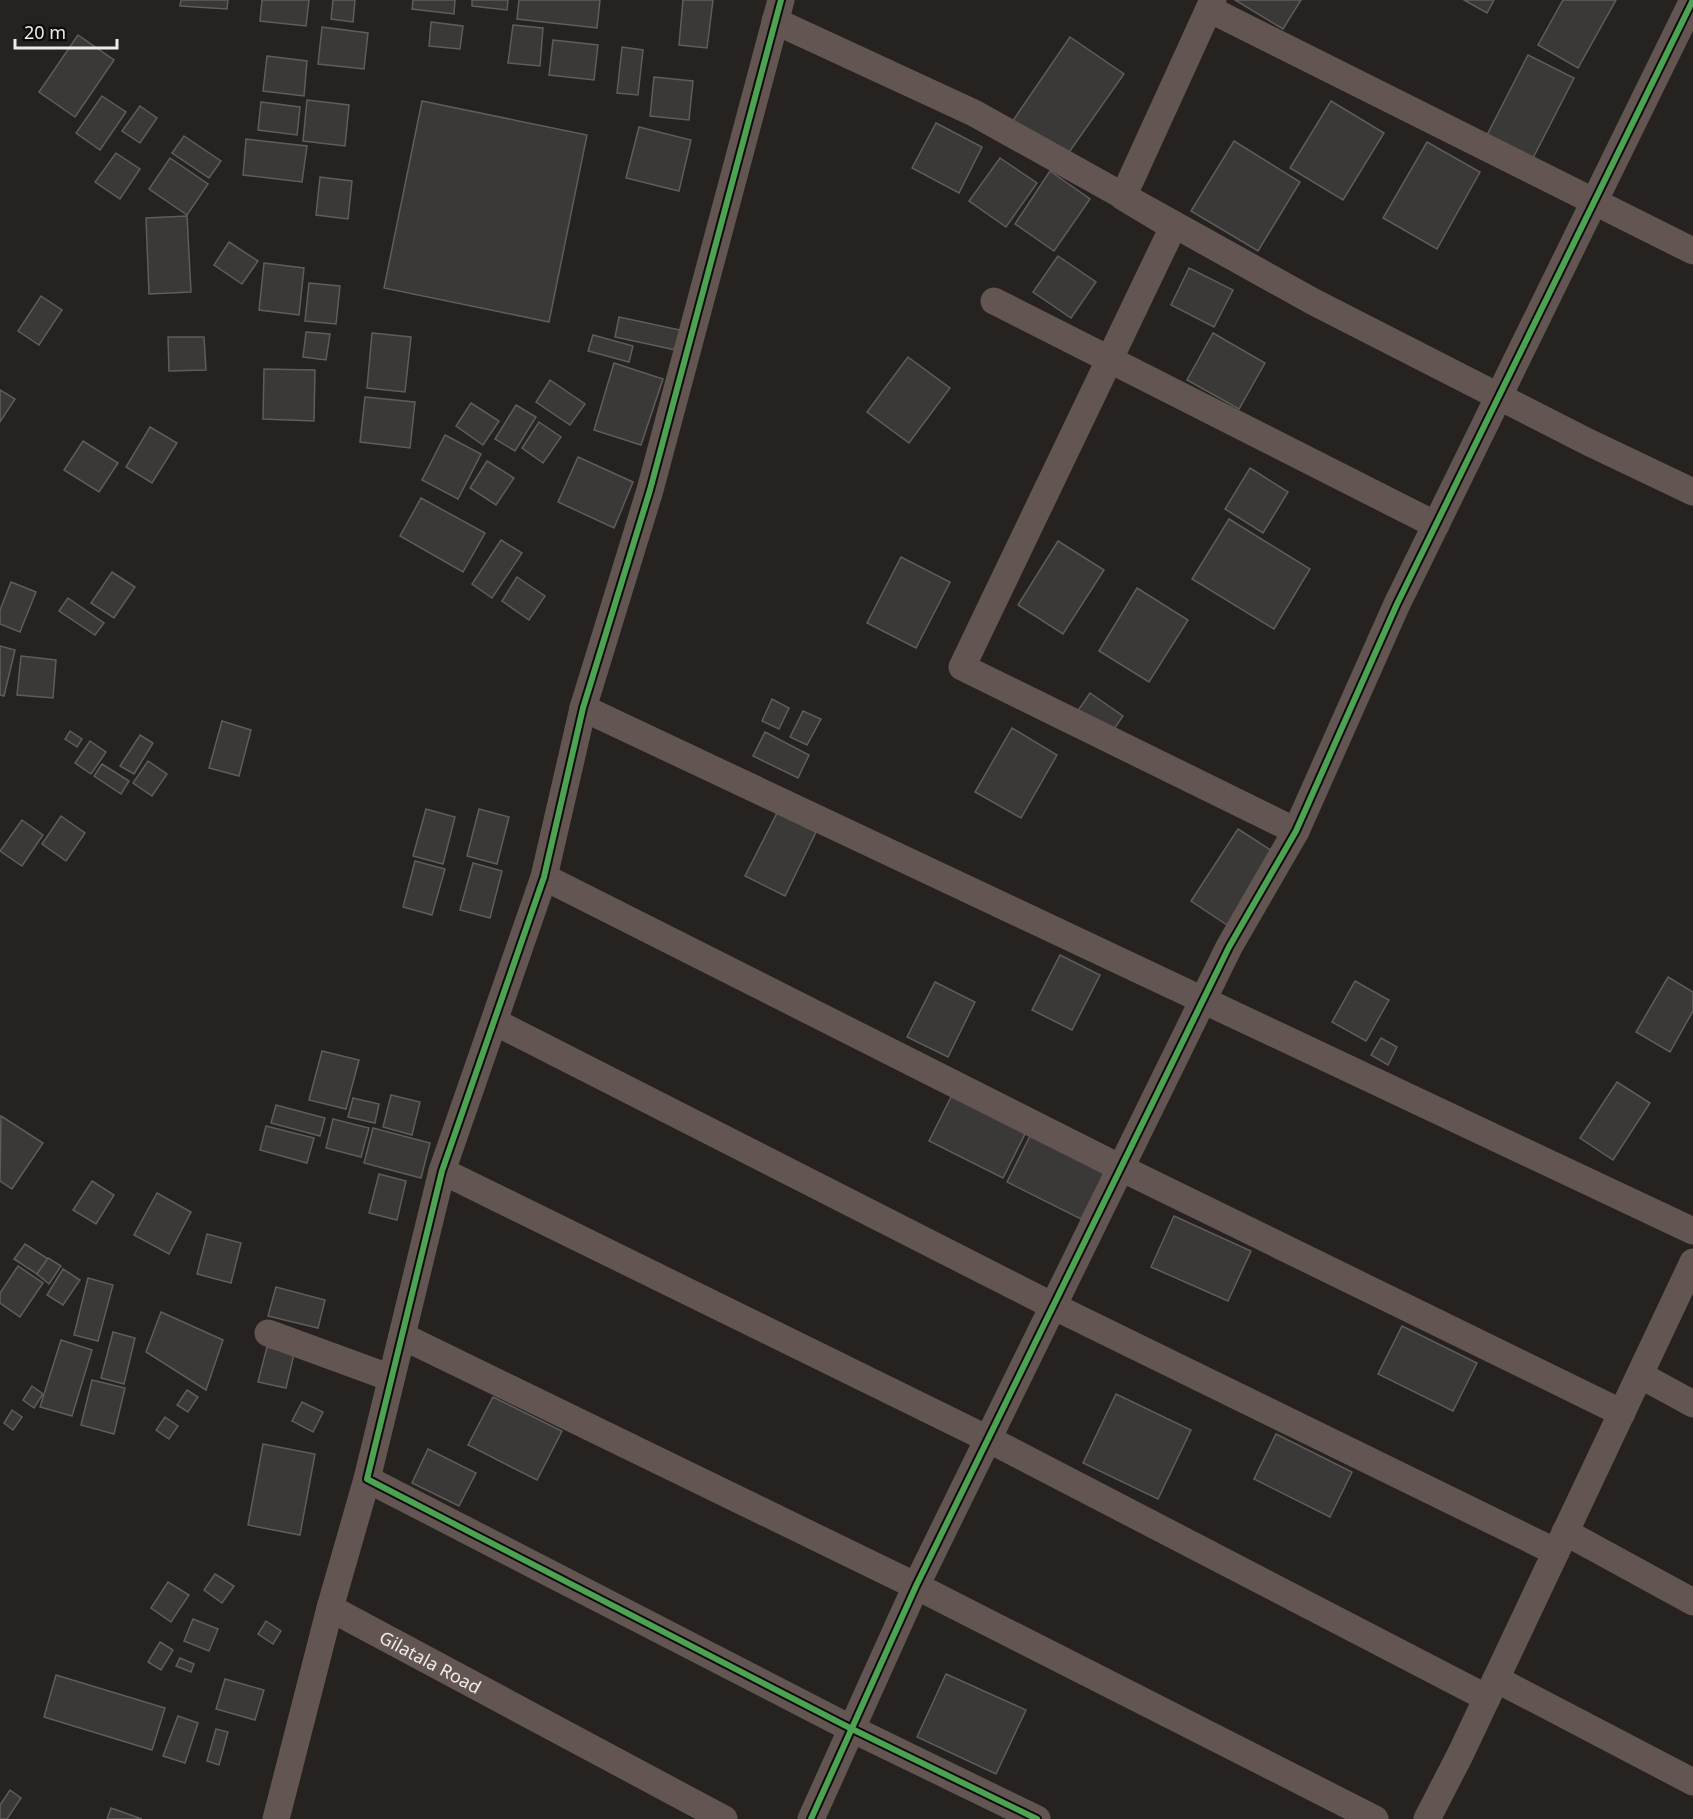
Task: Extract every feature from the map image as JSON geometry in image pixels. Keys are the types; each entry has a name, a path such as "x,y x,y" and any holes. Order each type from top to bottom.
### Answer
{"street":[{"path":"811,1819 850,1728 916,1586 1229,946 1296,831 1397,604 1692,3"},
{"path":"1123,196 1211,4 1693,251"},
{"path":"276,1819 330,1608 367,1479 442,1171 544,877 583,708 650,490 778,10 974,113 1312,301 1693,492"},
{"path":"1123,196 1173,227 962,667 1296,831"},
{"path":"994,301 1436,525"},
{"path":"583,708 1693,1231"},
{"path":"544,877 1120,1168 1622,1413"},
{"path":"495,1022 1053,1306 1693,1602"},
{"path":"442,1171 1492,1688 1693,1782"},
{"path":"1434,1817 1492,1688 1693,1262"},
{"path":"268,1333 391,1378"},
{"path":"402,1336 916,1586 1375,1819"},
{"path":"1640,1375 1693,1404"},
{"path":"367,1479 850,1728 1037,1819"},
{"name":"Gilatala Road","path":"330,1608 724,1819"}],"building":[{"path":"181,0 228,0 227,9 180,6"},
{"path":"262,0 309,0 306,26 260,21"},
{"path":"333,0 355,0 353,22 331,19"},
{"path":"413,0 455,0 454,14 412,9"},
{"path":"472,0 508,0 507,10 472,6"},
{"path":"519,0 600,0 597,28 517,19"},
{"path":"683,0 713,0 707,48 679,45"},
{"path":"1235,0 1301,0 1283,29"},
{"path":"1464,0 1494,0 1487,13"},
{"path":"1563,0 1616,0 1578,68 1538,45"},
{"path":"431,22 463,26 460,49 429,46"},
{"path":"513,25 543,28 540,66 508,63"},
{"path":"322,27 368,33 364,69 318,64"},
{"path":"78,35 114,60 75,117 39,92"},
{"path":"1070,37 1124,74 1065,158 1012,122"},
{"path":"553,40 598,45 594,80 549,75"},
{"path":"622,47 643,50 638,95 617,93"},
{"path":"1528,55 1574,78 1533,158 1487,135"},
{"path":"267,56 307,61 304,96 263,91"},
{"path":"654,77 693,81 689,120 650,116"},
{"path":"102,96 126,112 100,150 76,133"},
{"path":"307,100 349,105 345,146 303,141"},
{"path":"422,101 587,135 549,322 384,288"},
{"path":"1331,101 1384,133 1343,200 1290,168"},
{"path":"261,102 300,107 297,135 258,130"},
{"path":"140,106 157,118 140,143 122,131"},
{"path":"936,123 982,147 959,193 912,168"},
{"path":"639,127 691,140 679,191 626,178"},
{"path":"184,136 221,161 209,178 172,153"},
{"path":"246,139 307,146 302,182 243,175"},
{"path":"1234,141 1300,182 1258,251 1191,211"},
{"path":"1427,142 1480,172 1437,249 1383,218"},
{"path":"116,153 140,169 120,199 95,182"},
{"path":"170,158 208,184 187,215 149,189"},
{"path":"1000,158 1037,183 1006,227 969,201"},
{"path":"1050,171 1090,199 1054,251 1015,224"},
{"path":"320,177 352,181 348,219 316,215"},
{"path":"187,216 191,292 149,294 146,218"},
{"path":"229,242 258,261 242,284 214,265"},
{"path":"1058,256 1096,282 1071,318 1033,292"},
{"path":"264,263 304,268 299,315 259,310"},
{"path":"1189,268 1233,290 1214,327 1171,305"},
{"path":"309,283 340,286 336,324 305,321"},
{"path":"41,296 62,310 39,345 18,331"},
{"path":"619,317 680,330 676,350 615,337"},
{"path":"306,332 330,334 326,360 303,357"},
{"path":"372,333 411,337 405,392 367,388"},
{"path":"1213,333 1265,363 1239,409 1187,380"},
{"path":"593,335 633,346 629,362 588,351"},
{"path":"168,337 204,337 206,370 169,371"},
{"path":"908,357 950,388 909,443 867,412"},
{"path":"614,363 663,379 641,445 594,430"},
{"path":"264,369 315,370 314,421 263,419"},
{"path":"550,380 585,404 570,425 536,402"},
{"path":"0,390 15,399 0,422"},
{"path":"365,397 415,402 410,448 360,442"},
{"path":"471,403 499,421 483,445 456,426"},
{"path":"516,405 536,417 515,451 495,439"},
{"path":"539,422 561,437 543,463 522,448"},
{"path":"150,427 177,443 152,483 126,467"},
{"path":"445,435 481,454 458,499 422,480"},
{"path":"83,441 118,463 99,492 64,470"},
{"path":"578,457 633,482 614,528 558,502"},
{"path":"487,461 514,478 496,505 470,488"},
{"path":"1250,468 1288,492 1263,533 1225,509"},
{"path":"421,498 485,533 463,572 400,536"},
{"path":"1229,519 1310,569 1274,629 1192,579"},
{"path":"501,540 522,553 492,598 472,584"},
{"path":"1058,541 1104,570 1063,634 1018,605"},
{"path":"901,557 950,582 916,648 867,623"},
{"path":"112,572 135,587 114,618 91,603"},
{"path":"517,577 545,596 529,620 502,601"},
{"path":"11,582 36,592 20,632 0,624 0,610"},
{"path":"1137,588 1188,620 1149,682 1099,651"},
{"path":"68,598 104,623 95,635 59,611"},
{"path":"0,646 15,650 4,696 0,695"},
{"path":"21,656 56,660 53,698 17,695"},
{"path":"1090,693 1123,716 1110,735 1077,712"},
{"path":"772,699 789,708 779,729 762,721"},
{"path":"803,711 821,719 807,745 790,737"},
{"path":"222,721 251,730 239,776 209,768"},
{"path":"1012,728 1057,755 1021,818 975,792"},
{"path":"70,731 82,739 77,747 65,739"},
{"path":"765,732 809,755 798,778 753,756"},
{"path":"140,735 153,743 134,774 120,766"},
{"path":"90,741 106,752 91,774 75,763"},
{"path":"148,761 167,774 152,796 133,783"},
{"path":"102,764 129,781 121,794 94,776"},
{"path":"426,809 455,817 443,864 413,856"},
{"path":"479,809 509,817 497,864 467,856"},
{"path":"777,813 816,832 785,896 745,876"},
{"path":"61,816 85,833 66,861 42,844"},
{"path":"22,820 43,835 22,866 0,851"},
{"path":"1238,829 1277,854 1230,927 1191,901"},
{"path":"415,861 445,869 432,915 403,907"},
{"path":"473,863 502,871 490,918 460,910"},
{"path":"1060,955 1100,975 1072,1030 1032,1010"},
{"path":"1668,977 1693,992 1693,1011 1670,1052 1636,1032"},
{"path":"1355,981 1389,1000 1366,1041 1332,1022"},
{"path":"935,982 975,1002 948,1057 907,1037"},
{"path":"1381,1038 1397,1047 1388,1065 1371,1055"},
{"path":"322,1051 359,1060 346,1109 309,1100"},
{"path":"1617,1082 1650,1103 1613,1160 1580,1138"},
{"path":"391,1095 420,1102 412,1135 383,1127"},
{"path":"952,1095 1026,1132 1003,1178 929,1141"},
{"path":"353,1098 379,1104 375,1123 348,1117"},
{"path":"276,1105 325,1118 320,1136 271,1123"},
{"path":"1,1116 43,1143 12,1189 0,1181"},
{"path":"333,1119 369,1128 361,1157 326,1148"},
{"path":"266,1126 314,1138 307,1163 260,1150"},
{"path":"373,1128 430,1143 421,1178 364,1163"},
{"path":"1030,1136 1104,1173 1081,1219 1007,1182"},
{"path":"379,1174 406,1181 397,1220 369,1213"},
{"path":"92,1181 114,1195 96,1224 73,1210"},
{"path":"157,1193 191,1212 169,1254 134,1235"},
{"path":"1174,1216 1251,1251 1228,1301 1151,1267"},
{"path":"207,1234 241,1243 231,1283 197,1274"},
{"path":"25,1244 48,1259 37,1274 14,1259"},
{"path":"48,1258 61,1266 49,1284 37,1274"},
{"path":"18,1266 43,1283 20,1317 0,1303 0,1293"},
{"path":"63,1269 80,1280 63,1305 47,1295"},
{"path":"88,1278 113,1285 98,1341 74,1335"},
{"path":"276,1287 325,1300 318,1328 268,1316"},
{"path":"161,1312 223,1340 206,1390 146,1352"},
{"path":"1402,1326 1477,1363 1453,1411 1378,1374"},
{"path":"113,1332 135,1338 124,1384 101,1378"},
{"path":"61,1340 92,1350 72,1416 40,1407"},
{"path":"267,1347 294,1354 286,1388 258,1382"},
{"path":"92,1380 125,1388 114,1434 81,1425"},
{"path":"32,1386 43,1394 34,1408 23,1400"},
{"path":"187,1390 198,1397 188,1412 177,1405"},
{"path":"1116,1394 1191,1430 1158,1499 1083,1463"},
{"path":"493,1397 562,1431 537,1480 468,1445"},
{"path":"302,1402 323,1412 313,1432 292,1421"},
{"path":"12,1410 22,1417 13,1430 4,1423"},
{"path":"165,1417 178,1426 169,1439 156,1430"},
{"path":"1276,1434 1352,1472 1330,1517 1254,1479"},
{"path":"263,1444 315,1454 300,1535 248,1525"},
{"path":"428,1449 476,1473 459,1506 412,1483"},
{"path":"215,1574 234,1586 222,1603 204,1590"},
{"path":"168,1582 189,1595 171,1622 151,1608"},
{"path":"193,1619 218,1629 209,1651 184,1641"},
{"path":"266,1621 281,1631 273,1644 258,1634"},
{"path":"160,1642 173,1650 161,1670 148,1662"},
{"path":"180,1658 194,1664 191,1672 176,1666"},
{"path":"946,1674 1026,1710 996,1774 917,1737"},
{"path":"56,1675 165,1708 152,1750 44,1717"},
{"path":"225,1679 264,1690 255,1720 216,1709"},
{"path":"178,1716 198,1723 185,1763 163,1756"},
{"path":"216,1729 228,1732 219,1765 207,1761"},
{"path":"10,1790 21,1798 7,1819 0,1819 0,1805"},
{"path":"111,1808 142,1819 107,1819"}],"cycle path":[{"path":"781,0 650,490 583,708 544,877 442,1171 367,1479 850,1728 1037,1819"},
{"path":"811,1819 916,1586 1229,947 1296,831 1397,604 1693,0"}]}
